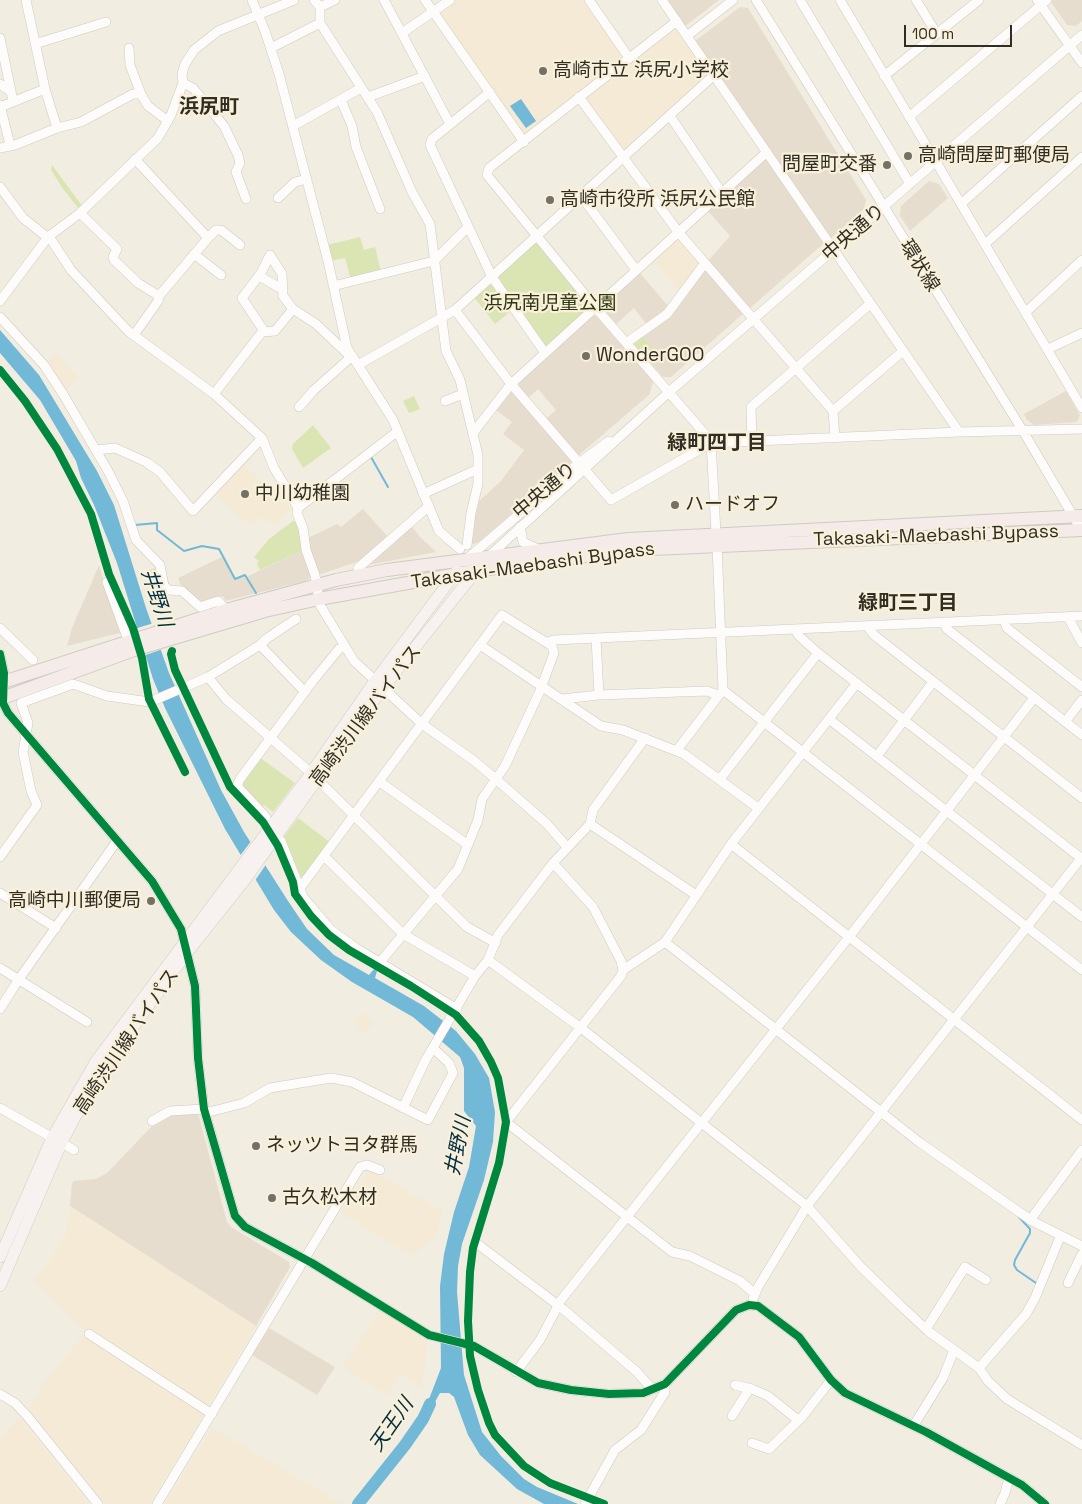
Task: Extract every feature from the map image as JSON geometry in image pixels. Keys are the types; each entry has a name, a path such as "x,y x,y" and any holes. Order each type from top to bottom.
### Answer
{"highway":[{"name":"Takasaki-Maebashi Bypass","path":"2,682 163,635 319,599 454,574 716,539 1077,516"},
{"name":"Takasaki-Maebashi Bypass","path":"163,635 226,610 359,575 465,551 488,556 628,539 716,539 1082,531"},
{"name":"Takasaki-Maebashi Bypass","path":"1,698 131,643"}],"main road":[{"name":"高崎渋川線バイパス","path":"0,1286 56,1141 126,1037 379,684 454,574 465,551"},
{"name":"高崎渋川線バイパス","path":"379,684 488,556"},
{"path":"430,579 440,586 440,593"},
{"name":"高崎渋川線バイパス","path":"1,1252 96,1061 184,942 241,876"}],"street":[{"path":"26,0 45,89 57,128"},
{"path":"252,0 271,48 293,126 347,348 351,357"},
{"path":"0,301 48,238 80,213 158,138 168,121 183,83 182,74 185,64 194,50 218,31 294,0"},
{"path":"264,331 242,298 259,276 270,255 282,274 283,296 300,315 316,324 358,365 398,431 439,531 465,551 478,469 473,433 463,394 456,370 446,351 430,224 412,192 388,135 368,97 320,24 317,4 335,0"},
{"path":"384,0 450,124"},
{"path":"425,0 524,142"},
{"path":"402,32 450,0"},
{"path":"590,0 629,58"},
{"path":"662,0 959,432"},
{"path":"687,36 733,0"},
{"name":"環状線","path":"756,0 883,208 1077,516 1082,531"},
{"path":"800,0 910,184"},
{"path":"840,0 1082,408"},
{"path":"916,0 937,34"},
{"path":"884,76 980,0"},
{"path":"909,116 1042,2 1082,63"},
{"path":"677,21 524,142 488,168 487,175 595,307 711,443 721,692 677,750"},
{"path":"35,44 106,22"},
{"path":"271,48 320,24"},
{"name":"中央通り","path":"465,551 582,466 626,430 1082,34"},
{"path":"0,38 3,67 12,96"},
{"path":"129,48 130,65 141,94 148,106 168,121"},
{"path":"358,365 454,310 714,75"},
{"path":"368,97 425,76"},
{"path":"183,83 194,88 224,126 238,155 240,163 236,172 246,199"},
{"path":"0,84 12,96"},
{"path":"293,126 361,88"},
{"path":"10,145 0,106 12,96 45,89"},
{"path":"490,92 432,139 430,145 492,277 546,353"},
{"path":"0,148 15,145 57,128 81,122 127,97 141,94"},
{"path":"961,204 1082,96"},
{"path":"579,97 679,233 833,411 835,437"},
{"path":"341,100 352,126 356,147 380,209"},
{"path":"670,116 722,193"},
{"path":"473,433 512,384 767,152"},
{"path":"984,244 1082,157"},
{"path":"135,159 208,238"},
{"path":"278,198 295,182 307,179"},
{"path":"0,187 22,218 48,238 82,281 122,325 214,394 262,438 274,468 298,508 297,513 303,528 306,553 317,586 321,607 354,661 422,724 473,760 497,780 547,824 567,847"},
{"path":"581,196 636,270"},
{"path":"80,213 117,249 113,257 114,260 138,283 159,296"},
{"path":"333,286 434,261 468,227"},
{"path":"134,334 157,303 159,296 216,230 221,230 240,245"},
{"path":"194,254 221,275"},
{"path":"1026,312 1082,260"},
{"path":"626,343 667,314 705,263"},
{"path":"259,276 282,289"},
{"path":"752,440 751,407 870,304"},
{"path":"214,394 264,331 278,328 294,309"},
{"path":"454,310 512,384 610,500 711,443 959,432 1082,429"},
{"path":"0,317 44,365 97,450 123,501 136,540 160,565 164,586 169,590 182,592 200,607 218,601 226,610"},
{"path":"1048,349 1082,333"},
{"path":"833,411 903,351"},
{"path":"299,407 314,390 351,357"},
{"path":"445,401 463,394"},
{"path":"298,508 398,431"},
{"path":"97,450 115,448 146,462 160,472 193,511 262,438"},
{"name":"中央通り","path":"488,556 582,466"},
{"path":"423,494 478,469"},
{"path":"359,575 358,568 429,506"},
{"path":"520,527 523,542 538,549"},
{"path":"108,582 131,643"},
{"path":"300,888 502,615 548,642 552,646 554,653 540,691 497,780 482,800 468,845 458,869 380,962"},
{"path":"548,642 554,640 795,628 1082,616"},
{"path":"1068,617 1082,643"},
{"path":"0,857 37,805 31,791 23,752 28,723 21,703 73,684 114,698 133,701 153,701 208,677 260,646 266,639 296,619"},
{"path":"1004,620 1007,628 1082,687"},
{"path":"944,622 946,630 1082,735"},
{"path":"867,626 874,635 1082,798"},
{"path":"0,628 33,660"},
{"path":"753,1305 755,1294 806,1206 1082,858 818,653 799,636 795,628"},
{"path":"596,638 599,695"},
{"path":"260,646 305,692"},
{"path":"266,817 237,786 305,692 339,649 344,646"},
{"path":"480,646 601,726 623,730 677,750 758,808"},
{"path":"720,779 818,653"},
{"path":"0,654 1,698 8,713 160,891 178,924 195,986 198,1058 204,1111 235,1216 245,1227 304,1259 436,1337 478,1348 516,1372 538,1383 571,1390 610,1394 642,1393 665,1384 736,1310 753,1305 762,1308 799,1337 813,1353 831,1380 844,1393 914,1425 1009,1478 1045,1504"},
{"path":"208,677 226,699 314,776 467,928 496,943"},
{"path":"877,756 933,682"},
{"path":"623,970 665,942 731,844 857,683"},
{"path":"562,699 599,695 721,692 803,752 1082,970"},
{"path":"516,1372 540,1340 557,1305 849,937 1034,698"},
{"path":"1065,722 1082,700"},
{"path":"830,719 1082,917"},
{"path":"403,1108 425,1061 475,976 488,960 498,935 567,847 590,824 593,810 645,738"},
{"path":"380,782 468,845"},
{"path":"590,824 696,895"},
{"path":"281,840 303,897 331,930 455,1012"},
{"path":"0,1009 19,979 117,841"},
{"path":"731,844 1082,1120"},
{"path":"324,856 403,934 475,976"},
{"path":"554,863 593,907 621,961 622,976 506,1122 672,1252 690,1256 740,1281 755,1294"},
{"path":"0,893 56,928"},
{"path":"665,942 942,1159 1030,1220 1060,1237 1082,1246"},
{"path":"488,960 581,1028 806,1206 861,1267 926,1329 978,1368 988,1381 1007,1399 1082,1445"},
{"path":"0,968 87,1022"},
{"path":"152,1122 170,1111 204,1111 244,1103 270,1088 331,1078 352,1082 428,1120 453,1073 435,1046"},
{"path":"0,1108 74,1150"},
{"path":"1030,1220 1082,1150"},
{"path":"157,1504 360,1168 367,1165 380,1170"},
{"path":"978,1368 1026,1314 1060,1237"},
{"path":"475,1242 557,1305 636,1372 652,1389"},
{"path":"1068,1283 1082,1254"},
{"path":"926,1329 965,1267 986,1280"},
{"path":"89,1334 212,1414"},
{"path":"914,1425 943,1378 954,1350"},
{"path":"752,1443 769,1449 798,1420 831,1380"},
{"path":"586,1502 615,1450 641,1430 666,1392 665,1384"},
{"path":"735,1385 750,1388 768,1396 798,1420"},
{"path":"732,1416 750,1388"},
{"path":"0,1394 15,1403 28,1417 98,1504"},
{"path":"1000,1504 1009,1478"}],"shaded area":[{"name":"高崎市立 浜尻小学校","path":"457,0 583,0 621,55 621,59 527,135 522,132 443,17 442,10"},
{"path":"666,0 719,0 684,27"},
{"path":"1053,0 1082,0 1082,21 1076,26 1067,25 1051,2"},
{"path":"740,7 748,8 866,200 864,209 830,239 695,41"},
{"path":"675,25 708,72 707,77 627,150 622,150 585,97"},
{"path":"764,159 767,159 824,243 749,309 707,262 730,236 708,211"},
{"path":"929,181 939,184 948,198 910,231 900,216 901,206"},
{"path":"676,238 700,264 680,292 652,260"},
{"path":"704,269 744,313 671,377 663,377 634,344 637,339 665,319"},
{"path":"639,272 669,307 647,325 634,308 616,324 603,309 604,305"},
{"path":"593,316 596,316 653,381 650,394 578,456 546,419 556,410 538,389 528,398 519,388 519,383"},
{"path":"56,353 79,378 64,392 46,364"},
{"path":"1066,391 1080,416 1077,422 1034,425 1027,420 1024,414"},
{"path":"511,392 574,460 479,542 471,545 474,506 501,481 524,450 503,434 512,422 496,410"},
{"name":"中川幼稚園","path":"242,462 274,495 283,487 295,506 275,526 271,521 268,523 261,516 250,526 243,518 241,520 214,491"},
{"path":"363,509 388,537 363,560 318,575 309,552 308,538 337,524 341,527"},
{"path":"411,525 420,537 436,552 368,565"},
{"path":"304,550 313,576 306,581 225,601 223,596 200,602 182,589 178,578 224,556 235,579 246,577"},
{"path":"99,565 120,633 67,646 72,628"},
{"path":"366,1013 374,1025 361,1033 353,1020"},
{"path":"198,1113 227,1222 231,1227 289,1262 290,1267 256,1326 70,1206 72,1183 74,1181 96,1179 107,1173 153,1125 168,1115"},
{"path":"369,1170 443,1211 436,1237 412,1256 341,1213"},
{"path":"70,1206 256,1326 210,1403 204,1403 92,1332 83,1329 35,1281 60,1245 67,1230"},
{"path":"380,1309 405,1324 427,1341 422,1388 400,1374 388,1396 343,1367"},
{"path":"269,1328 335,1367 317,1395 252,1355"},
{"path":"83,1335 202,1409 203,1416 149,1504 106,1504 28,1408 41,1393 38,1390"},
{"path":"19,1417 89,1504 0,1504 0,1439"},
{"path":"212,1428 343,1504 165,1504"}],"green space":[{"path":"52,165 83,207 79,209 63,189 51,170"},
{"path":"360,237 364,250 375,247 381,272 351,280 345,258 331,261 327,245"},
{"name":"浜尻南児童公園","path":"532,244 537,244 588,306 587,310 548,347 544,346 498,280 498,275"},
{"path":"488,284 493,285 511,311 495,324 474,297"},
{"path":"642,335 653,349 644,356 634,344"},
{"path":"414,396 420,409 409,413 403,401"},
{"path":"313,425 331,448 303,468 292,449 293,444"},
{"path":"293,521 299,524 304,550 260,570 257,564 259,561 254,557 269,539"},
{"path":"159,567 161,579 149,582 146,571"},
{"path":"259,757 295,783 273,812 264,805 261,807 241,786"},
{"path":"298,818 331,843 304,878 301,877 283,838"}],"water":[{"path":"521,99 536,121 526,128 510,106"},
{"path":"0,330 39,375 97,471 114,505 146,608 169,673 221,790 244,832 288,901 307,929 334,955 369,975 374,969 377,971 375,978 424,1006 456,1031 475,1054 489,1078 495,1112 493,1142 484,1180 462,1244 458,1266 457,1292 464,1375 482,1432 501,1456 524,1479 537,1487 578,1504 544,1504 517,1489 480,1455 468,1435 454,1397 449,1393 440,1393 427,1416 423,1419 441,1368 440,1286 444,1254 454,1212 469,1167 476,1126 464,1111 464,1068 460,1057 413,1017 352,982 321,960 291,932 274,910 225,829 165,708 153,679 117,563 81,478 76,461 40,400 0,353"}],"pier":[{"path":"154,623 163,649 143,656 134,629"},
{"path":"252,840 267,863 254,882 239,857"}],"waterway":[{"path":"371,457 388,487"},
{"path":"135,525 157,523 157,530 184,551 202,546 219,549 235,579 245,575 256,593"},
{"path":"1018,1216 1030,1229 1030,1233 1014,1265 1017,1270 1036,1283 1036,1286"},
{"name":"天王川","path":"358,1504 405,1445 423,1419 430,1404"}],"cycle path":[{"path":"0,370 25,401 57,449 91,514 109,574 133,628 142,658 149,699 185,772"},
{"path":"172,651 175,670 230,787 263,822 278,846 293,882 295,894 311,916 329,935 349,950 456,1015 479,1041 491,1062 498,1078 506,1122 499,1163 473,1248 470,1272 468,1321 470,1356 478,1390 495,1435 524,1466 550,1483 604,1504"},
{"path":"0,654 4,673 3,703 8,713 152,881 181,929 195,986 198,1058 204,1109 235,1216 245,1227 312,1263 429,1335 474,1346 538,1383 571,1390 609,1394 643,1393 665,1384 736,1310 749,1305 758,1306 799,1337 831,1380 845,1393 926,1432 1022,1485 1045,1504"}],"place":[{"name":"高崎市立 浜尻小学校","path":"543,71"},
{"name":"高崎問屋町郵便局","path":"908,156"},
{"name":"問屋町交番","path":"887,165"},
{"name":"高崎市役所 浜尻公民館","path":"550,200"},
{"name":"WonderGOO","path":"586,356"},
{"name":"中川幼稚園","path":"245,494"},
{"name":"ハードオフ","path":"675,505"},
{"name":"高崎中川郵便局","path":"151,901"},
{"name":"ネッツトヨタ群馬","path":"256,1146"},
{"name":"古久松木材","path":"272,1198"}],"district":[{"name":"浜尻町","path":"209,108"},
{"name":"緑町四丁目","path":"717,444"},
{"name":"緑町三丁目","path":"908,604"}],"water label":[{"name":"井野川","path":"156,598"},
{"name":"井野川","path":"459,1146"}]}
